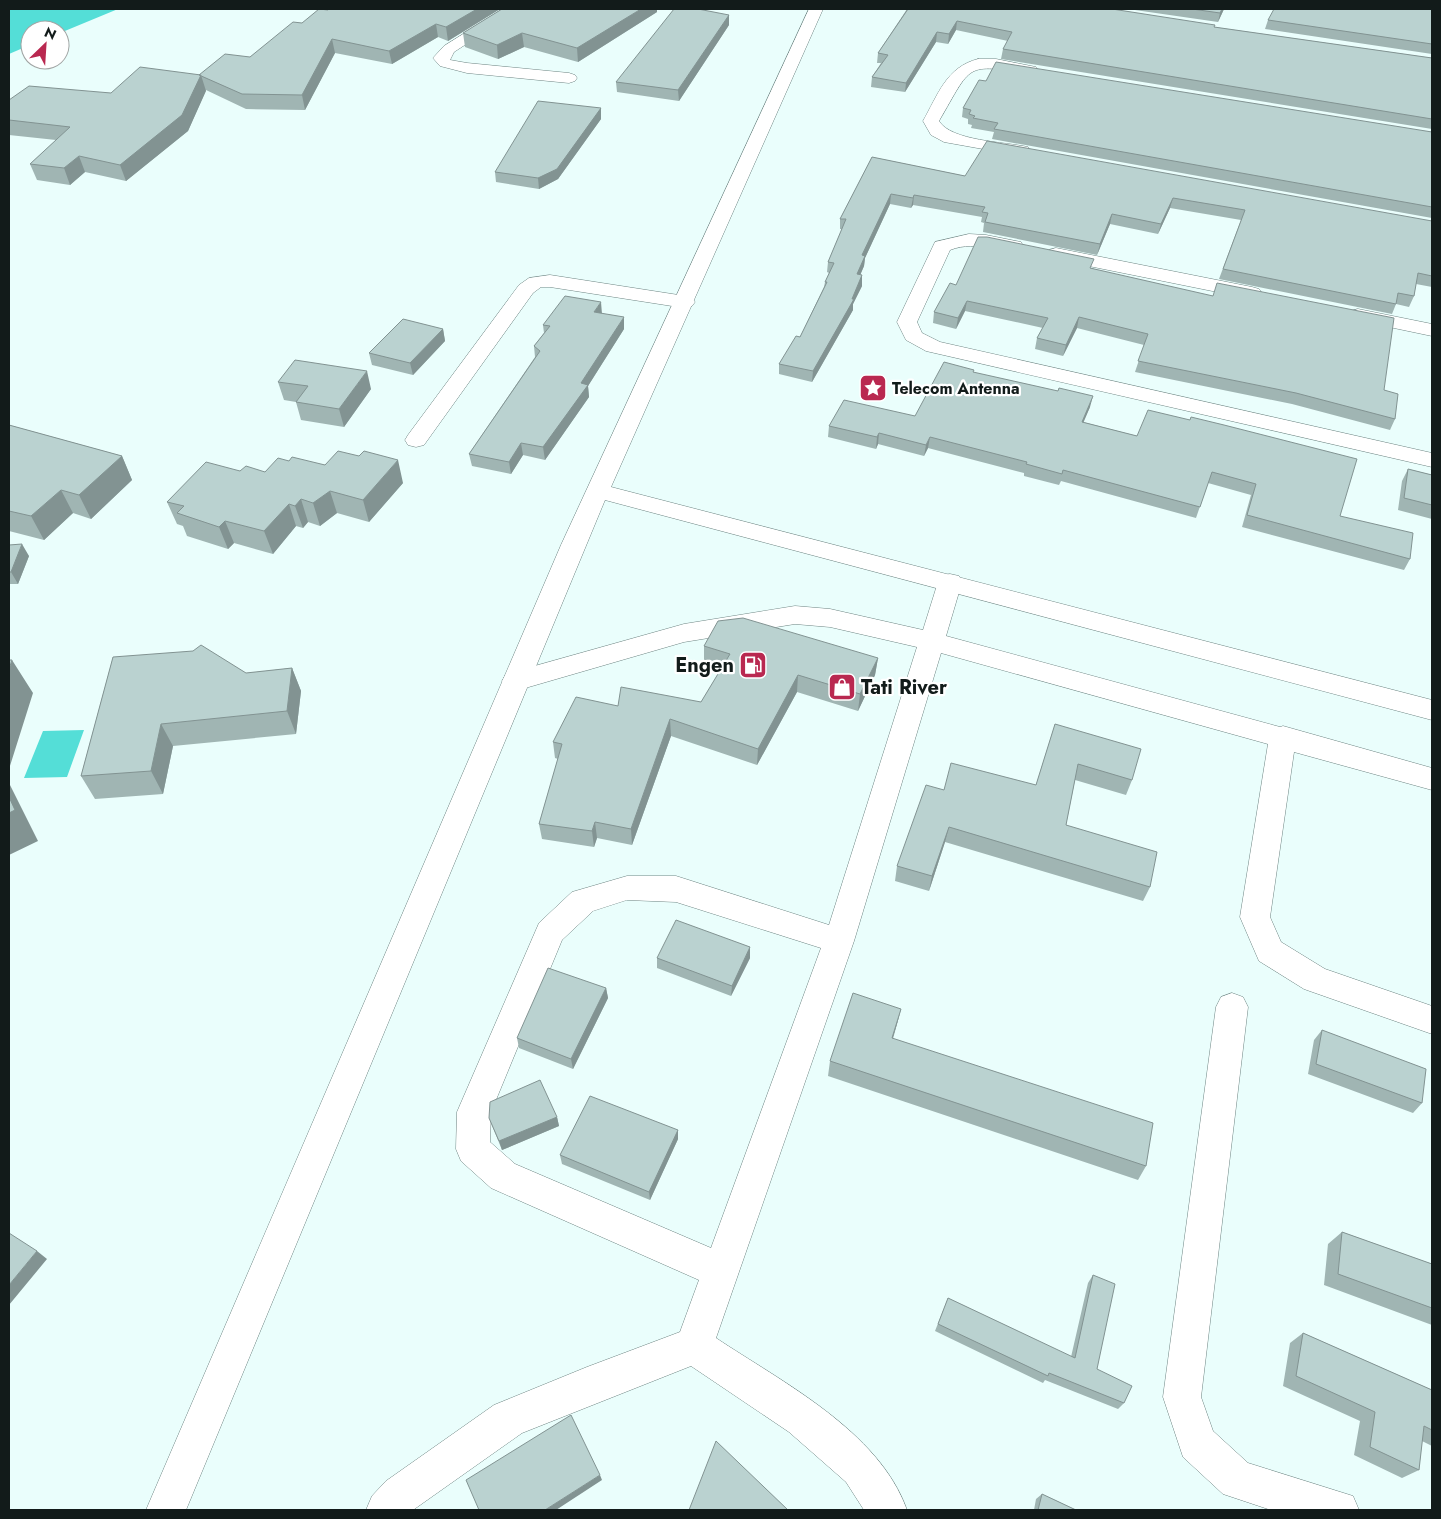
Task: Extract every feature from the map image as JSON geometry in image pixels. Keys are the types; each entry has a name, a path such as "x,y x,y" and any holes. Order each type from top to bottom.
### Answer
{"street":[{"path":"513,9 450,49 442,58 445,63 467,68 569,78"},
{"path":"166,1510 515,681 598,491 816,9"},
{"path":"1037,154 950,138 937,131 931,121 961,71 975,64 992,64 1050,73"},
{"path":"1267,296 985,240 959,239 942,246 907,322 913,336 933,347 1432,460"},
{"path":"416,440 526,289 536,282 550,281 685,302"},
{"path":"1335,310 1432,330"},
{"path":"598,491 1432,710"},
{"path":"386,1510 400,1495 508,1419 587,1386 694,1346 839,941 950,582"},
{"path":"515,681 684,633 795,615 830,618 932,641 1282,736 1432,779"},
{"path":"1282,736 1255,917 1270,951 1315,979 1432,1020"},
{"path":"721,1271 503,1176 473,1149 474,1112 550,932 584,901 627,888 676,889 839,941"},
{"path":"1232,1006 1182,1397 1197,1443 1237,1480 1339,1510"},
{"path":"694,1346 803,1418 860,1468 888,1510"}],"water":[{"path":"9,9 118,9 70,29 70,20 20,20 20,49 9,54"},
{"path":"84,730 67,777 24,778 43,731"}],"building":[{"path":"319,9 477,9 446,27 436,24 389,51 332,39 302,95 242,94 199,75 225,54 250,57 293,22 302,23"},
{"path":"502,9 641,9 577,48 522,33 497,45 463,33"},
{"path":"674,9 698,9 729,15 678,90 616,82"},
{"path":"908,9 1112,9 1215,25 1214,27 1432,58 1432,119 1003,49 1012,32 957,21 949,34 937,32 906,83 872,77 888,55 878,53"},
{"path":"1192,9 1222,9 1220,13"},
{"path":"1274,9 1432,9 1432,44 1268,20"},
{"path":"996,62 1432,132 1432,207 994,129 998,123 973,118 975,116 969,114 971,110 963,108 979,80 986,81"},
{"path":"140,67 201,75 182,115 120,165 79,156 64,168 30,164 70,127 9,120 9,100 29,86 111,93"},
{"path":"538,101 601,108 557,169 538,178 495,172"},
{"path":"987,141 1432,221 1432,276 1418,273 1414,296 1398,293 1396,304 1223,269 1245,210 1173,198 1161,224 1112,214 1100,244 985,222 988,213 982,212 985,207 914,195 913,198 891,194 862,255 865,256 857,274 862,275 852,299 854,299 813,371 779,364 796,336 800,337 827,282 825,282 834,263 828,262 846,219 840,219 872,157 965,176"},
{"path":"978,237 987,237 1094,259 1090,268 1213,296 1217,283 1394,318 1384,390 1398,394 1395,419 1296,393 1138,361 1148,334 1079,317 1066,345 1037,338 1048,318 967,301 958,318 934,312 950,283 956,285"},
{"path":"565,296 601,302 594,312 624,317 581,383 588,385 543,447 521,443 509,462 469,454 540,351 534,346 550,326 543,325"},
{"path":"403,319 443,329 410,363 369,353"},
{"path":"295,360 367,371 339,409 296,402 308,386 278,382"},
{"path":"944,362 974,370 973,372 1058,391 1059,388 1093,396 1082,422 1137,436 1148,410 1190,420 1191,417 1357,459 1340,516 1413,533 1410,559 1247,515 1256,484 1212,472 1200,507 1063,470 1062,474 1026,464 1027,462 930,437 926,445 879,433 877,437 829,426 844,400 915,416"},
{"path":"9,425 122,456 79,495 61,490 31,516 9,511"},
{"path":"338,451 359,456 364,451 398,460 363,500 330,491 313,503 301,499 295,506 289,504 264,531 225,521 219,527 177,513 184,506 167,502 206,462 240,471 246,466 265,472 278,458 289,461 292,457 325,465"},
{"path":"1408,469 1432,475 1432,505 1404,498"},
{"path":"22,544 11,572 9,572 9,545"},
{"path":"743,618 878,658 860,694 798,675 758,749 670,719 631,829 595,822 592,831 539,824 562,744 553,742 576,697 618,706 621,687 701,702 730,654 704,646 718,621"},
{"path":"201,645 246,673 292,668 287,711 161,724 151,771 81,776 113,657 193,651"},
{"path":"1055,724 1141,749 1132,780 1078,764 1066,825 1157,852 1150,887 949,827 932,876 897,866 926,785 944,790 951,763 1036,785"},
{"path":"9,797 15,810 9,813"},
{"path":"676,920 750,947 732,986 657,958"},
{"path":"548,968 606,988 571,1059 517,1038"},
{"path":"853,993 901,1009 892,1038 1153,1123 1146,1166 830,1061"},
{"path":"1322,1030 1426,1069 1422,1103 1316,1064"},
{"path":"540,1080 557,1117 499,1141 489,1118 490,1102"},
{"path":"590,1096 678,1130 649,1192 560,1155"},
{"path":"1342,1232 1432,1264 1432,1308 1338,1274"},
{"path":"9,1233 37,1251 9,1285"},
{"path":"1093,1275 1115,1284 1097,1369 1132,1386 1124,1403 1049,1373 1048,1376 938,1324 948,1298 1075,1358"},
{"path":"1303,1333 1432,1390 1432,1430 1424,1426 1419,1470 1370,1447 1375,1412 1296,1376"},
{"path":"571,1415 600,1475 545,1510 479,1510 466,1480"},
{"path":"716,1441 788,1510 689,1510"},
{"path":"1042,1494 1076,1510 1038,1510"}],"place":[{"name":"Telecom Antenna","path":"873,388"},
{"name":"Engen","path":"753,665"},
{"name":"Tati River","path":"842,687"}]}
